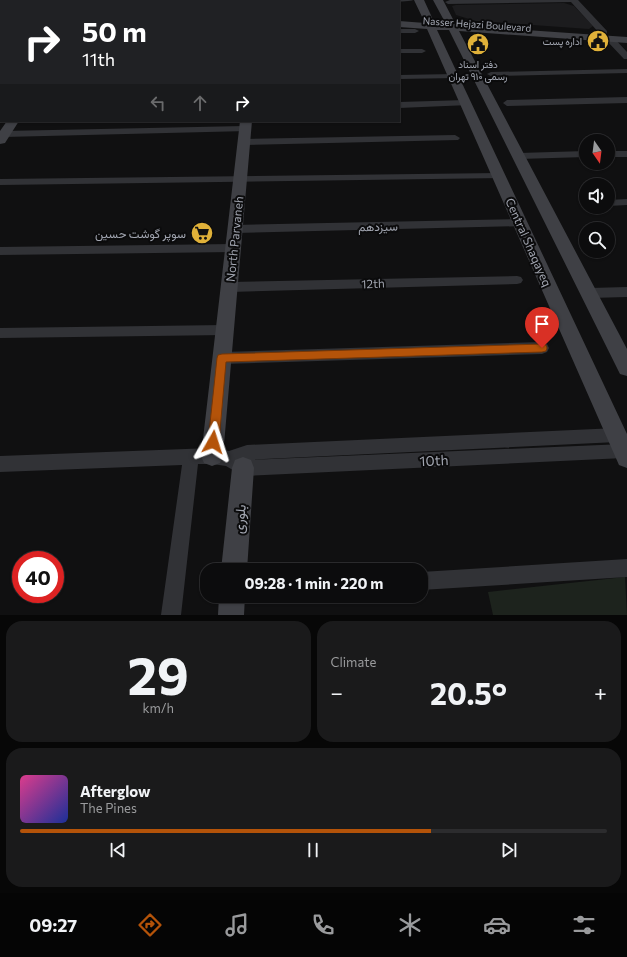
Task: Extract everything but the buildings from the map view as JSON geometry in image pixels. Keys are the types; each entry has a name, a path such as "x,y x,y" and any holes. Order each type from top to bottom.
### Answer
{"main road":[{"path":"438,0 446,6 455,18 475,24"},
{"path":"402,17 421,3"},
{"name":"Central Shaqayeq","path":"421,3 623,448"},
{"path":"446,6 451,25 590,293 627,368"},
{"name":"Nasser Hejazi Boulevard","path":"402,17 430,23 494,31 607,36 627,35"},
{"name":"Nasser Hejazi Boulevard","path":"451,25 475,24 607,36 627,40"},
{"path":"460,42 471,35 494,31"},
{"path":"2,137 12,122"},
{"name":"North Parvaneh","path":"222,358 245,131"},
{"name":"بلوری","path":"222,358 233,459 234,563"},
{"path":"231,615 232,603"}],"street":[{"path":"400,0 410,0"},
{"path":"446,6 573,0 627,57"},
{"path":"400,31 415,31"},
{"path":"400,51 422,51"},
{"path":"491,74 627,71"},
{"path":"400,77 454,76"},
{"path":"507,103 627,100"},
{"path":"400,105 466,103"},
{"path":"2,137 245,131 455,138"},
{"path":"519,156 579,154"},
{"path":"615,154 627,154"},
{"path":"0,182 499,176"},
{"path":"615,202 627,202"},
{"name":"سیزدهم","path":"235,229 521,223"},
{"path":"0,251 233,248"},
{"name":"12th","path":"229,287 517,280"},
{"path":"590,293 627,292"},
{"path":"0,333 225,330"},
{"path":"222,358 542,348"},
{"name":"10th","path":"0,464 191,457 233,459 623,448"},
{"path":"171,615 191,457"},
{"path":"428,581 627,568"}],"shaded area":[{"path":"564,3 574,6 593,26 589,29 476,21 456,15 452,6 456,5"},
{"path":"625,577 627,615 493,615 488,592"}],"place":[{"name":"اداره پست","path":"598,41"},
{"name":"دفتر اسناد رسمی ۹۱۰ تهران","path":"478,44"},
{"name":"سوپر گوشت حسین","path":"202,233"}],"route":[{"path":"213,442 222,358 542,348"}]}
